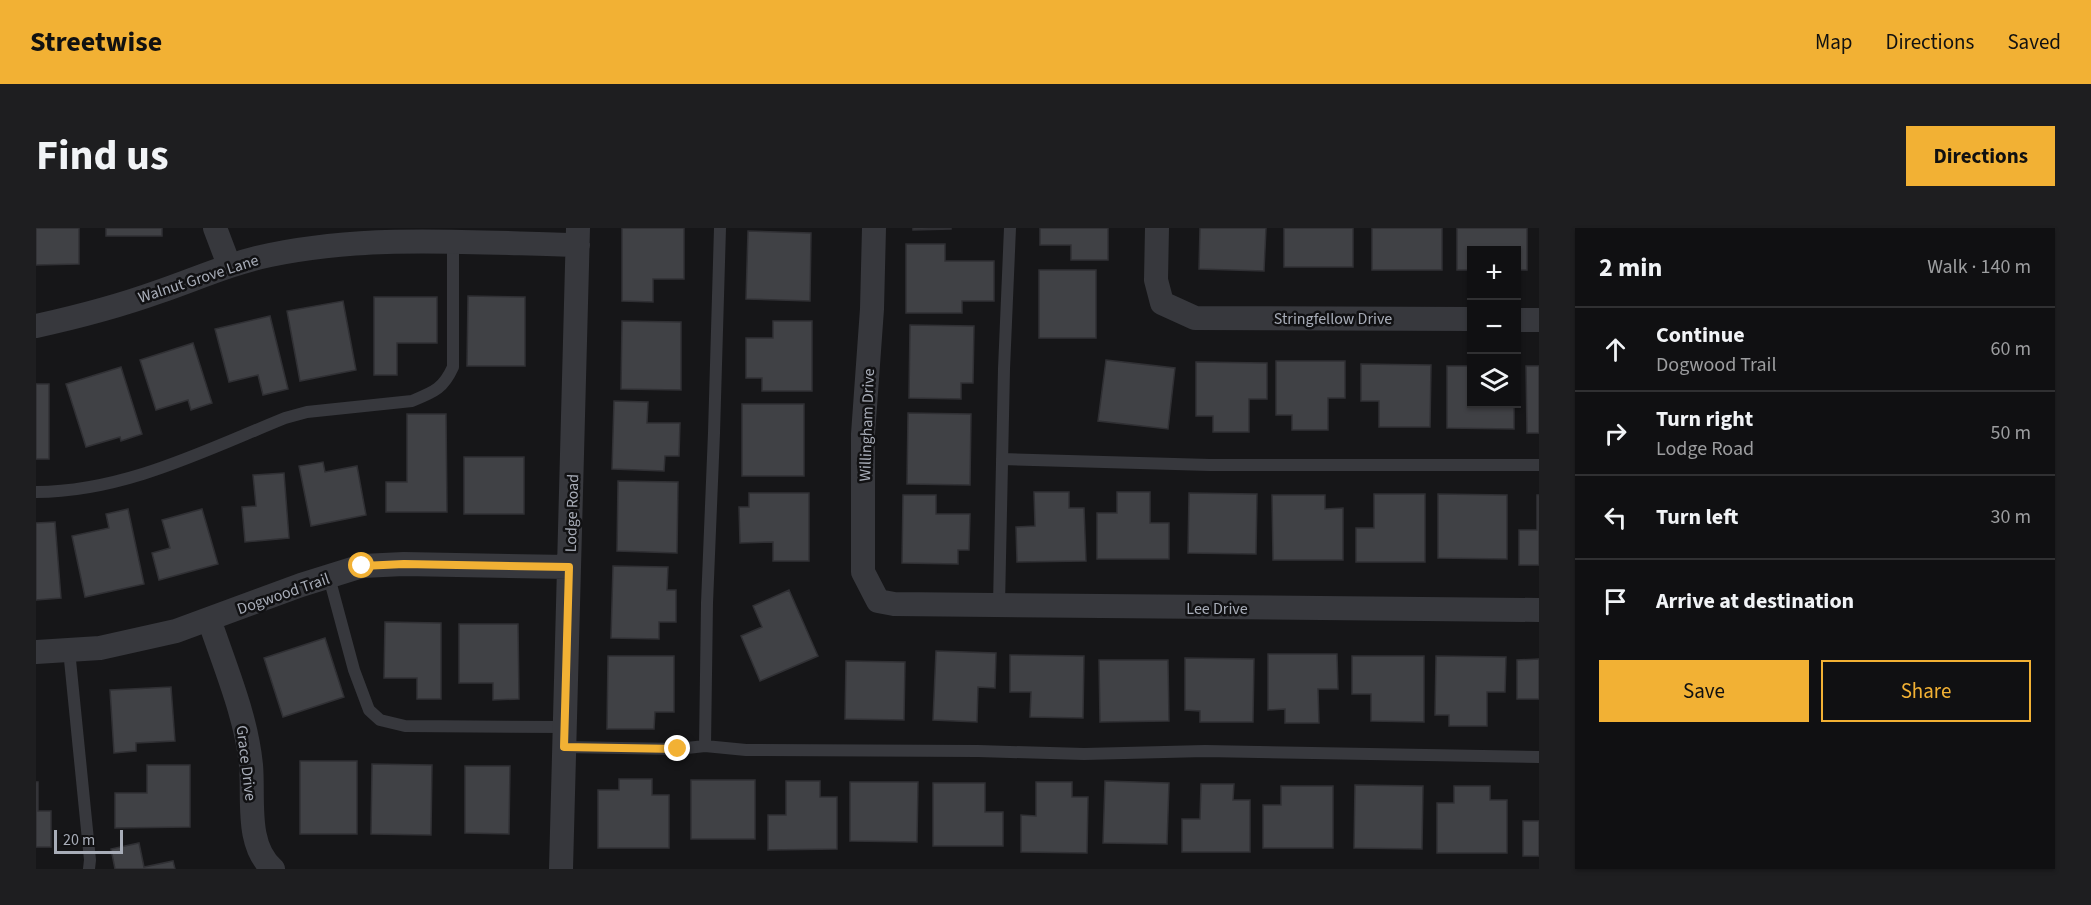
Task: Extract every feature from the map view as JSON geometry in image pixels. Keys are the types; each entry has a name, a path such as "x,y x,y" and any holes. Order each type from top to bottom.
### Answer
{"street":[{"path":"215,228 229,265"},
{"name":"Willingham Drive","path":"874,228 872,309 863,434 863,572 878,601 894,604"},
{"name":"Stringfellow Drive","path":"1157,228 1156,280 1162,303 1195,318 1467,319"},
{"name":"Walnut Grove Lane","path":"36,326 66,320 156,292 229,265 272,255 370,242 453,243 578,236"},
{"name":"Lodge Road","path":"561,869 578,236"},
{"path":"1521,320 1539,320"},
{"name":"Dogwood Trail","path":"36,652 100,648 165,634 301,585 362,566 404,564 569,567"},
{"name":"Lee Drive","path":"894,604 1539,610"},
{"name":"Grace Drive","path":"209,619 246,730 251,764 255,841 263,861 273,869"}],"lane":[{"path":"705,746 707,603 720,228"},
{"path":"999,605 1010,228"},
{"path":"36,492 54,492 139,475 285,418 307,412 412,401 427,395 445,384 453,367 453,243"},
{"path":"1002,459 1210,465 1539,465"},
{"path":"329,577 354,670 369,710 380,720 405,726 565,737 678,749 705,746 746,750 1084,754 1205,751 1539,756"},
{"path":"69,650 90,860 89,869"}],"building":[{"path":"36,228 79,228 79,264 36,265"},
{"path":"106,228 162,228 162,236 106,236"},
{"path":"622,228 684,228 684,279 653,279 653,302 622,301"},
{"path":"913,228 951,228 951,229 913,230"},
{"path":"1040,228 1108,228 1108,260 1071,260 1071,245 1040,245"},
{"path":"1200,228 1266,228 1264,271 1199,269"},
{"path":"1284,228 1353,228 1353,267 1284,267"},
{"path":"1372,228 1442,228 1442,270 1372,270"},
{"path":"1457,228 1527,228 1527,270 1521,270 1521,246 1467,246 1467,270 1457,270"},
{"path":"748,231 811,233 810,301 746,299"},
{"path":"906,244 945,244 945,261 994,261 994,301 962,301 962,313 906,313"},
{"path":"1039,270 1096,270 1096,338 1039,338"},
{"path":"468,296 525,297 525,366 467,366"},
{"path":"374,297 437,297 437,343 397,343 397,375 374,375"},
{"path":"343,301 356,370 300,381 287,311"},
{"path":"270,316 288,389 263,395 258,375 229,382 215,329"},
{"path":"622,321 681,322 681,390 621,389"},
{"path":"773,321 812,321 812,391 762,391 762,378 746,378 746,338 773,338"},
{"path":"910,325 974,326 973,383 961,383 961,399 909,398"},
{"path":"193,343 212,403 191,410 188,400 156,410 140,360"},
{"path":"1106,360 1175,368 1168,429 1098,421"},
{"path":"1276,361 1345,361 1345,398 1328,398 1328,430 1292,430 1292,415 1276,415"},
{"path":"1196,362 1267,363 1267,399 1249,399 1249,432 1213,432 1213,416 1196,416"},
{"path":"1361,364 1431,365 1430,427 1379,427 1379,401 1361,401"},
{"path":"1447,366 1467,366 1467,408 1514,408 1514,429 1447,428"},
{"path":"1526,366 1539,366 1539,433 1527,433"},
{"path":"121,367 142,434 121,441 120,437 86,447 66,384"},
{"path":"36,384 49,384 49,459 36,459"},
{"path":"614,401 648,402 647,423 680,423 679,456 665,456 664,471 612,469"},
{"path":"742,404 804,404 804,476 742,476"},
{"path":"908,413 971,414 970,485 907,484"},
{"path":"407,414 446,414 447,512 386,512 386,482 407,482"},
{"path":"464,457 524,457 524,514 464,514"},
{"path":"323,462 325,472 357,466 366,515 311,526 299,466"},
{"path":"284,473 289,538 245,542 242,507 256,506 253,475"},
{"path":"618,481 678,482 677,553 617,551"},
{"path":"1034,492 1069,492 1069,508 1084,508 1086,561 1017,562 1016,527 1035,526"},
{"path":"1117,492 1150,492 1150,523 1169,523 1169,559 1097,559 1097,513 1117,513"},
{"path":"749,493 809,493 809,561 773,561 773,542 740,543 739,507 749,507"},
{"path":"1189,493 1257,494 1256,554 1188,553"},
{"path":"1374,494 1425,494 1425,562 1356,562 1356,528 1374,528"},
{"path":"1438,494 1507,495 1507,559 1438,558"},
{"path":"903,495 936,495 936,514 970,514 969,550 958,550 958,564 902,563"},
{"path":"1272,495 1325,495 1325,509 1343,508 1343,560 1273,560"},
{"path":"1537,495 1539,495 1539,565 1519,565 1519,530 1537,530"},
{"path":"128,509 144,584 85,597 72,536 109,528 106,514"},
{"path":"202,509 218,564 159,580 152,553 170,548 162,520"},
{"path":"55,522 61,598 36,600 36,523"},
{"path":"613,566 668,567 667,590 676,590 676,622 659,622 659,639 611,638"},
{"path":"789,590 818,656 760,681 741,636 762,627 753,606"},
{"path":"385,622 441,623 441,699 417,699 417,678 384,678"},
{"path":"459,624 518,624 519,699 493,700 493,683 459,683"},
{"path":"325,638 344,697 283,717 264,658"},
{"path":"936,651 996,653 995,688 978,687 977,722 933,720"},
{"path":"1268,654 1337,654 1338,689 1318,689 1319,723 1285,723 1285,709 1268,710"},
{"path":"1010,655 1084,656 1083,718 1030,717 1031,692 1010,692"},
{"path":"608,656 674,656 674,712 655,712 654,729 607,729"},
{"path":"1352,656 1424,656 1424,722 1371,721 1371,694 1352,694"},
{"path":"1436,656 1506,657 1505,692 1487,692 1487,726 1449,726 1449,715 1435,715"},
{"path":"1185,658 1254,659 1253,722 1200,722 1200,711 1185,710"},
{"path":"1539,659 1539,699 1517,699 1517,660"},
{"path":"1099,660 1168,660 1169,721 1100,722"},
{"path":"846,661 905,662 904,720 845,719"},
{"path":"171,687 175,741 136,743 136,751 114,753 110,690"},
{"path":"300,761 357,761 357,834 300,834"},
{"path":"372,764 432,765 431,835 371,834"},
{"path":"147,765 190,765 190,827 115,828 115,793 147,793"},
{"path":"465,766 510,766 509,834 465,833"},
{"path":"619,779 652,779 652,795 669,795 669,848 598,848 598,790 619,790"},
{"path":"691,780 755,780 755,839 691,839"},
{"path":"786,781 820,781 820,797 837,797 837,849 768,850 768,815 786,815"},
{"path":"1105,781 1169,783 1167,844 1103,843"},
{"path":"36,782 38,782 38,811 51,811 51,847 36,847"},
{"path":"850,782 918,782 917,842 850,841"},
{"path":"1036,782 1072,782 1072,797 1088,797 1087,853 1021,852 1021,815 1036,816"},
{"path":"933,783 985,783 985,812 1003,812 1003,846 933,846"},
{"path":"1201,784 1234,784 1233,800 1250,800 1250,852 1182,852 1182,819 1200,819"},
{"path":"1355,785 1423,786 1422,849 1354,848"},
{"path":"1281,786 1333,786 1333,848 1263,848 1263,805 1281,805"},
{"path":"1454,786 1490,786 1490,800 1507,800 1507,853 1437,853 1437,803 1454,803"},
{"path":"1523,821 1539,821 1539,856 1523,856"},
{"path":"139,843 144,867 173,861 175,869 115,869 111,849"}],"route":[{"path":"362,566 404,564 569,567 564,747 678,749"}]}
